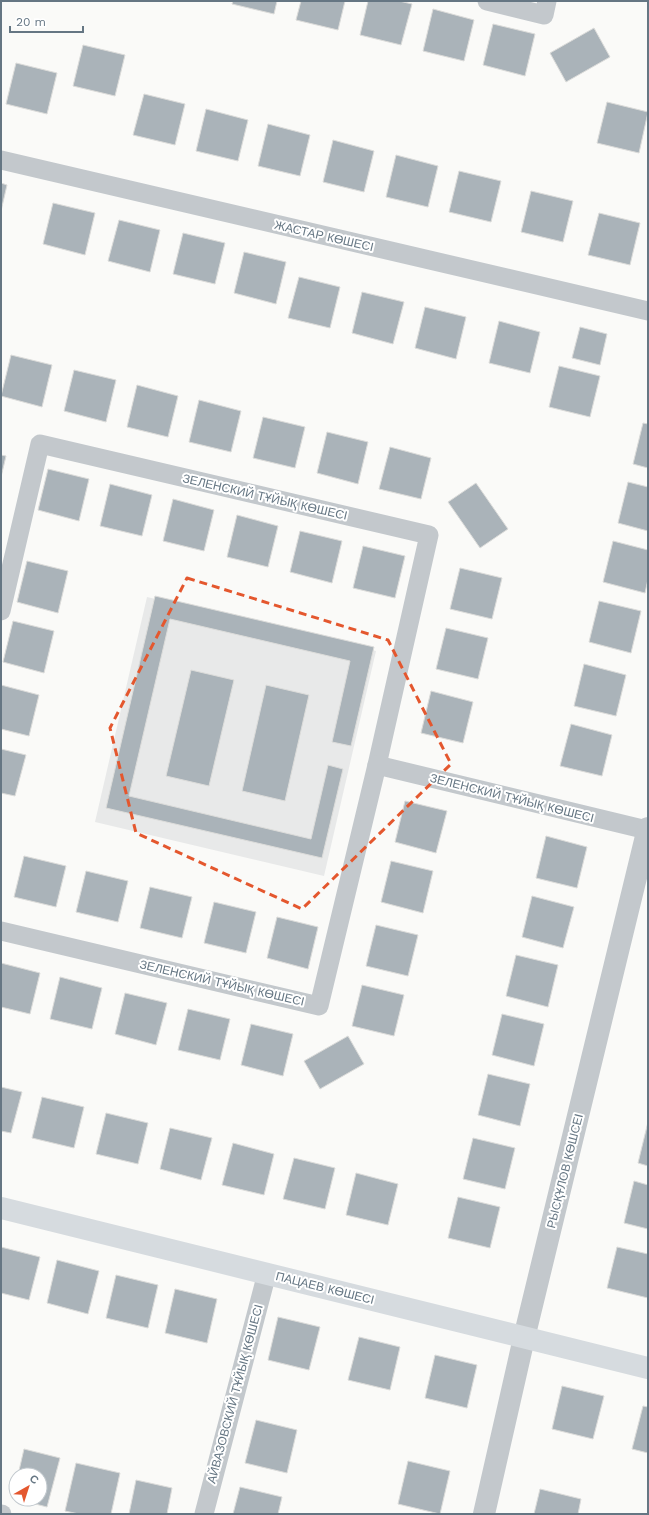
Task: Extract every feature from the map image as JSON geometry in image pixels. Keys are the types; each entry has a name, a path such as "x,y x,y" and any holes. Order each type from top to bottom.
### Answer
{"main road":[{"name":"ПАЦАЕВ КӨШЕСІ","path":"1,1208 648,1368"}],"street":[{"path":"487,1 544,15 547,1"},
{"name":"ЖАСТАР КӨШЕСІ","path":"1,160 648,311"},
{"name":"ЗЕЛЕНСКИЙ ТҰЙЫҚ КӨШЕСІ","path":"1,611 40,444 429,535 378,765 319,1006 1,931"},
{"name":"ЗЕЛЕНСКИЙ ТҰЙЫҚ КӨШЕСІ","path":"378,765 648,829"},
{"name":"РЫСҚҰЛОВ КӨШСЕІ","path":"484,1514 524,1338 648,829"},
{"name":"АЙВАЗОВСКИЙ ТҰЙЫҚ КӨШЕСІ","path":"204,1514 267,1273"}],"highlighted area":[{"path":"187,578 388,640 451,764 302,909 136,833 110,728"}],"shaded area":[{"path":"147,597 376,651 324,876 95,822"}],"building":[{"path":"233,1 277,1 274,14 232,4"},
{"path":"301,1 345,1 338,30 296,20"},
{"path":"368,1 399,1 412,4 401,45 360,35"},
{"path":"433,9 474,20 464,61 423,51"},
{"path":"493,24 535,34 525,76 483,65"},
{"path":"594,28 610,57 566,82 550,53"},
{"path":"83,45 125,55 115,96 73,86"},
{"path":"16,63 57,73 47,114 6,104"},
{"path":"144,94 185,104 175,145 133,135"},
{"path":"607,102 648,112 639,153 597,143"},
{"path":"206,109 248,120 238,161 196,151"},
{"path":"268,124 310,135 300,176 258,166"},
{"path":"333,140 374,151 364,192 323,182"},
{"path":"396,155 438,166 428,207 386,197"},
{"path":"459,171 501,181 491,222 449,212"},
{"path":"1,183 7,185 1,211"},
{"path":"531,191 573,201 563,242 521,232"},
{"path":"53,203 95,213 85,255 43,244"},
{"path":"599,213 640,223 630,265 588,255"},
{"path":"119,220 160,230 150,272 108,261"},
{"path":"183,233 225,243 215,284 173,274"},
{"path":"244,252 286,262 276,304 234,293"},
{"path":"299,277 340,287 330,328 288,318"},
{"path":"362,292 404,302 393,344 352,333"},
{"path":"425,307 466,317 456,359 415,348"},
{"path":"499,321 540,332 530,373 489,363"},
{"path":"580,327 607,334 600,365 572,358"},
{"path":"11,355 52,365 42,407 1,396"},
{"path":"559,366 600,376 590,417 549,407"},
{"path":"74,370 116,380 106,422 64,411"},
{"path":"137,385 178,396 168,437 127,427"},
{"path":"199,400 241,411 231,452 189,442"},
{"path":"263,417 305,427 295,468 253,458"},
{"path":"643,423 648,424 648,468 633,464"},
{"path":"327,432 368,442 358,484 317,473"},
{"path":"390,447 431,458 421,499 379,489"},
{"path":"1,455 6,456 1,477"},
{"path":"48,469 89,479 79,521 38,510"},
{"path":"628,482 648,487 648,531 618,523"},
{"path":"476,483 508,529 480,548 448,502"},
{"path":"110,484 152,495 142,536 100,526"},
{"path":"173,499 214,510 204,551 163,541"},
{"path":"237,515 278,526 268,567 227,557"},
{"path":"300,531 342,541 332,583 290,572"},
{"path":"613,541 648,550 648,579 645,593 603,582"},
{"path":"363,546 405,556 395,598 353,588"},
{"path":"27,561 68,571 58,613 17,602"},
{"path":"460,568 502,578 492,619 450,609"},
{"path":"155,596 374,647 351,746 332,742 350,661 170,619 129,796 311,839 328,765 343,769 322,858 106,808"},
{"path":"599,601 641,611 631,653 589,642"},
{"path":"13,621 54,631 44,673 3,662"},
{"path":"446,628 488,638 478,679 436,669"},
{"path":"584,664 626,675 616,716 574,706"},
{"path":"191,670 234,680 209,786 166,776"},
{"path":"1,685 39,695 29,736 1,729"},
{"path":"266,685 309,695 285,801 242,791"},
{"path":"431,691 473,702 463,743 421,733"},
{"path":"571,724 612,735 602,776 560,766"},
{"path":"1,749 26,755 15,796 1,793"},
{"path":"405,801 447,811 436,853 395,842"},
{"path":"546,836 587,847 577,888 536,878"},
{"path":"24,856 66,866 56,907 14,897"},
{"path":"391,861 433,871 423,913 381,902"},
{"path":"86,871 128,881 118,922 76,912"},
{"path":"150,887 192,897 182,938 140,928"},
{"path":"532,896 574,907 563,948 522,937"},
{"path":"214,902 256,912 246,953 204,943"},
{"path":"277,917 318,927 308,969 267,958"},
{"path":"376,925 418,935 408,976 366,966"},
{"path":"516,955 558,965 548,1007 506,996"},
{"path":"1,963 40,973 30,1014 1,1007"},
{"path":"60,977 102,988 92,1029 50,1019"},
{"path":"362,985 404,995 394,1036 352,1026"},
{"path":"125,993 167,1003 156,1045 115,1034"},
{"path":"188,1009 230,1019 220,1060 178,1050"},
{"path":"502,1014 544,1024 534,1066 492,1055"},
{"path":"251,1024 293,1034 283,1076 241,1065"},
{"path":"348,1036 364,1064 320,1089 304,1061"},
{"path":"488,1074 530,1084 520,1126 478,1115"},
{"path":"1,1087 22,1092 11,1133 1,1131"},
{"path":"42,1097 84,1107 74,1148 32,1138"},
{"path":"106,1113 148,1123 138,1164 96,1154"},
{"path":"648,1122 648,1166 638,1163"},
{"path":"170,1128 212,1138 201,1180 160,1169"},
{"path":"473,1138 515,1148 505,1189 463,1179"},
{"path":"233,1143 274,1154 264,1195 222,1185"},
{"path":"294,1158 335,1168 325,1209 283,1199"},
{"path":"356,1173 398,1184 388,1225 346,1215"},
{"path":"634,1181 648,1185 648,1229 624,1223"},
{"path":"458,1197 500,1207 490,1248 448,1238"},
{"path":"1,1247 40,1257 29,1300 1,1293"},
{"path":"617,1247 648,1254 648,1298 607,1288"},
{"path":"57,1260 99,1271 88,1314 47,1303"},
{"path":"116,1275 158,1285 148,1328 106,1318"},
{"path":"175,1289 217,1299 207,1343 165,1333"},
{"path":"278,1317 320,1327 309,1370 268,1360"},
{"path":"359,1337 400,1347 390,1390 348,1380"},
{"path":"435,1355 477,1365 467,1408 425,1398"},
{"path":"562,1386 604,1396 593,1439 552,1429"},
{"path":"643,1406 648,1407 648,1453 632,1449"},
{"path":"256,1420 297,1430 287,1473 245,1463"},
{"path":"24,1449 60,1458 48,1503 48,1467 20,1467"},
{"path":"408,1461 450,1471 440,1514 398,1504"},
{"path":"76,1463 120,1473 111,1514 79,1514 65,1511"},
{"path":"136,1480 172,1488 167,1514 129,1514"},
{"path":"240,1487 282,1497 278,1514 233,1514"},
{"path":"540,1489 581,1499 578,1514 534,1514"}]}
